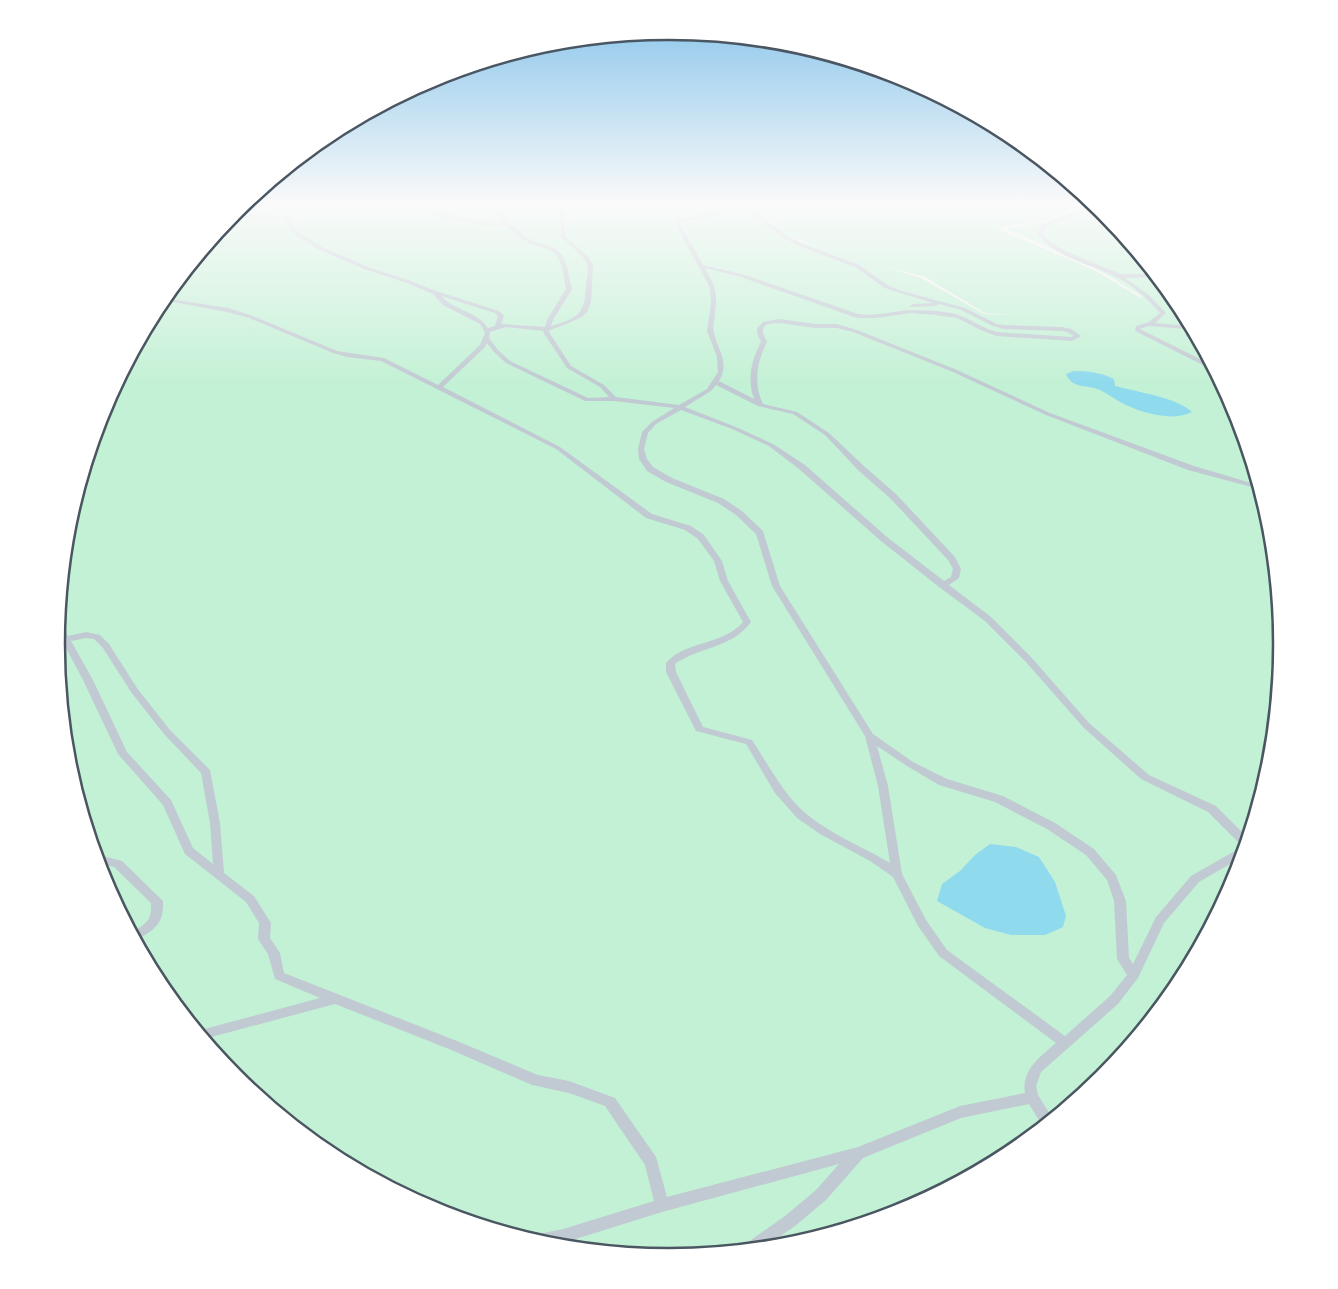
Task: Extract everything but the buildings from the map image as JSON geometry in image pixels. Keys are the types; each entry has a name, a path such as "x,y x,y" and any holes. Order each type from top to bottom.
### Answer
{"lane":[{"path":"357,264 435,293 497,312 501,316 498,325"},
{"path":"563,264 569,289 550,320 546,332 569,367 602,386 614,399"},
{"path":"487,331 498,325 547,328 581,315 586,309 588,302 589,264"},
{"path":"702,266 744,276 857,316 874,317 908,312 967,318 986,331 997,334 1072,339 1078,336 1070,330 1016,328 995,325 972,312 887,287 852,264"},
{"path":"1091,264 1120,276 1155,302 1163,313 1147,324 1138,327 1137,330 1204,364"},
{"path":"702,266 713,288 714,303 710,330 720,357 721,372 716,382 708,390 654,423 646,432 642,449 643,459 650,470 669,480 721,501 739,513 760,533 776,586 870,736 883,786 897,874 922,923 943,953 1065,1043"},
{"path":"1120,276 1148,276"},
{"path":"902,292 913,300 913,306 908,312"},
{"path":"435,293 445,304 482,323 487,331 487,339 483,346 439,387"},
{"path":"172,301 199,304 251,316 328,349 347,355 382,359 558,448 648,516 688,528 701,537 718,561 724,581 747,622 742,630 732,637 679,654 670,663 671,672 699,729 749,742 774,785 801,814 823,830 879,860 897,874"},
{"path":"913,306 947,304"},
{"path":"760,405 756,399 753,383 759,349 764,342 760,328 766,323 779,321 816,326 837,326 855,331 955,371 1048,414 1100,434 1191,468 1252,485"},
{"path":"1147,324 1183,327"},
{"path":"487,339 508,362 587,400 614,399 679,408 734,428 770,445 802,467 884,539 988,619 1028,659 1086,725 1145,777 1212,809 1241,838"},
{"path":"716,382 760,405 774,410 795,413 827,434 862,469 893,496 952,559 957,569 955,578 942,585"},
{"path":"65,639 86,634 97,637 106,646 134,690 167,732 206,772 215,823 219,875"},
{"path":"65,639 88,680 123,754 167,803 189,851 250,899 265,923 264,939 274,953 279,976 538,1081 569,1087 610,1102 651,1162 662,1205"},
{"path":"870,736 910,764 943,782 999,799 1051,826 1090,852 1112,878 1120,901 1123,959 1134,975"},
{"path":"1045,1118 1032,1097 1030,1086 1036,1069 1114,1000 1134,975 1160,920 1195,879 1234,856"},
{"path":"105,860 118,864 157,901 158,915 153,925 138,934"},
{"path":"207,1033 334,999"},
{"path":"554,1238 662,1205 858,1153 960,1112 1032,1097"},
{"path":"761,1242 790,1221 821,1195 858,1153"}],"green space":[{"path":"200,264 1080,264 1096,271 1142,299 1140,295 1087,264 1138,264 1172,309 1193,342 1211,377 1241,450 1253,488 1268,566 1274,644 1268,723 1253,801 1227,876 1211,912 1193,947 1149,1012 1096,1072 1068,1099 1005,1147 971,1168 936,1187 863,1217 787,1237 748,1244 709,1248 629,1248 590,1244 513,1228 475,1217 402,1187 333,1147 301,1124 270,1099 215,1043 189,1012 145,947 111,876 97,839 85,801 76,762 66,684 65,644 66,605 76,527 85,488 97,450 127,377 145,342 166,309","holes":["880,265 925,277 985,313 1011,315 984,314 921,278"]}],"water":[{"path":"1073,371 1104,375 1114,379 1115,386 1176,402 1192,412 1184,415 1167,416 1140,410 1124,404 1095,388 1076,385 1066,374"},
{"path":"990,844 1016,847 1039,857 1055,882 1066,916 1063,927 1045,935 1011,935 985,928 937,901 942,884 960,871 975,855"}]}
